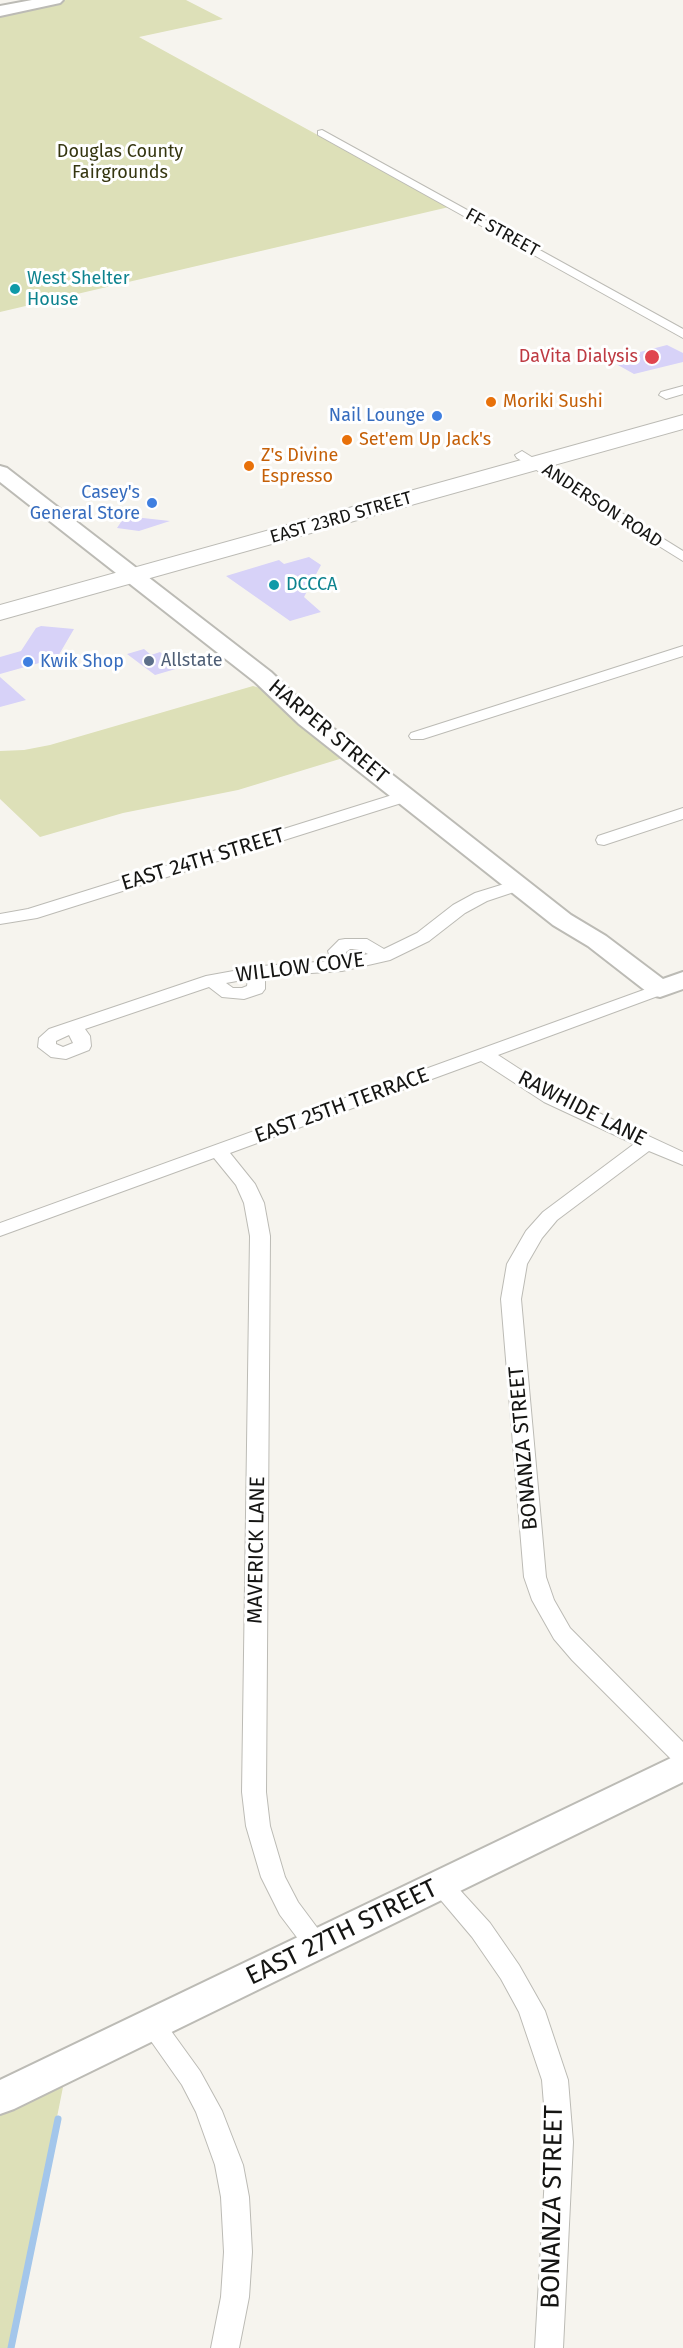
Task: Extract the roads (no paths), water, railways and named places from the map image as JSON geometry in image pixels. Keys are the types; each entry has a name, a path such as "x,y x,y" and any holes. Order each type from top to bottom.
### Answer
{"main road":[{"name":"EAST 23RD STREET","path":"0,613 128,571 529,459 683,410"},
{"name":"EAST 23RD STREET","path":"529,459 683,423"},
{"name":"EAST 23RD STREET","path":"0,600 128,571"}],"street":[{"path":"0,11 56,0"},
{"name":"FF STREET","path":"322,133 683,334"},
{"path":"666,395 683,390"},
{"name":"ANDERSON ROAD","path":"529,459 683,557"},
{"name":"HARPER STREET","path":"0,472 263,677 307,719 562,920 671,985"},
{"path":"417,736 683,651"},
{"name":"EAST 24TH STREET","path":"0,919 31,914 405,796"},
{"path":"604,840 683,813"},
{"name":"WILLOW COVE","path":"72,1028 212,980 228,993 244,994 256,989 257,979 254,972 342,966 384,956 423,937 459,909 481,897 517,885"},
{"name":"EAST 25TH TERRACE","path":"0,1230 671,985"},
{"name":"RAWHIDE LANE","path":"484,1054 551,1098 683,1159"},
{"name":"BONANZA STREET","path":"647,1143 550,1216 532,1235 517,1264 511,1299 536,1577 543,1600 562,1633 580,1654 683,1757"},
{"name":"MAVERICK LANE","path":"218,1151 245,1184 254,1203 260,1236 254,1792 258,1826 273,1877 289,1908 317,1945"},
{"name":"EAST 27TH STREET","path":"0,2098 683,1767"},
{"name":"BONANZA STREET","path":"440,1885 481,1930 510,1972 532,2011 555,2080 560,2142 549,2348"},
{"path":"152,2024 191,2078 209,2111 228,2165 235,2197 238,2252 235,2297 225,2348"}],"waterway":[{"path":"11,2348 58,2119"}],"place":[{"name":"West Shelter House","path":"15,289"},
{"name":"DaVita Dialysis","path":"652,357"},
{"name":"Moriki Sushi","path":"491,402"},
{"name":"Nail Lounge","path":"437,416"},
{"name":"Set'em Up Jack's","path":"347,440"},
{"name":"Z's Divine Espresso","path":"249,466"},
{"name":"Casey's General Store","path":"152,503"},
{"name":"DCCCA","path":"274,585"},
{"name":"Allstate","path":"149,661"},
{"name":"Kwik Shop","path":"28,662"}],"park label":[{"name":"Douglas County Fairgrounds","path":"120,162"}]}
